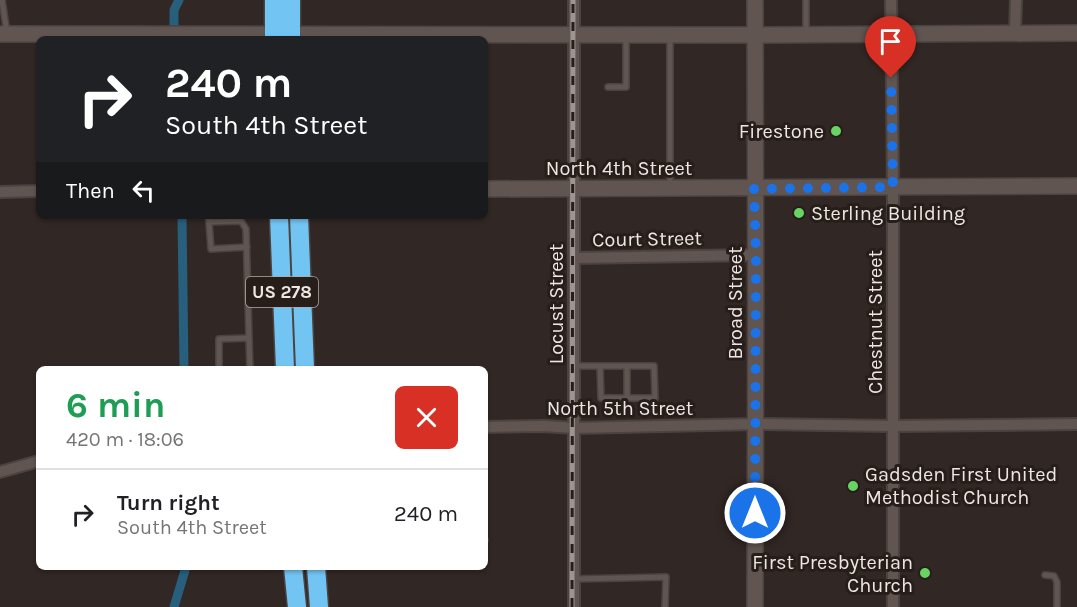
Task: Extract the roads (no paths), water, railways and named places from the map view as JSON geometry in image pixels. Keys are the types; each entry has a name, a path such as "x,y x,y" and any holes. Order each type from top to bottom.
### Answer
{"highway":[{"path":"274,0 283,36"},
{"path":"283,36 291,0"},
{"name":"US 278","path":"279,219 285,366"},
{"name":"US 278","path":"299,219 305,366"},
{"path":"293,570 297,607"},
{"path":"316,570 319,607"}],"main road":[{"name":"Broad Street","path":"755,0 755,607"},
{"path":"428,36 1077,33"},
{"path":"4,34 190,36"},
{"name":"North 4th Street","path":"488,189 1077,186"}],"street":[{"name":"Locust Street","path":"574,0 574,607"},
{"name":"Chestnut Street","path":"891,0 893,607"},
{"path":"1015,33 1016,0"},
{"path":"0,192 36,192"},
{"name":"Court Street","path":"574,258 756,255"},
{"name":"North 5th Street","path":"488,427 1077,424"},
{"path":"0,472 36,462"}],"lane":[{"path":"2,0 4,34"},
{"path":"806,0 806,35"},
{"path":"670,34 670,189"},
{"path":"608,87 626,87 626,35"},
{"path":"246,247 211,249 209,219 241,221 246,229 250,366"},
{"path":"219,366 219,339 249,338"},
{"path":"574,366 600,366 654,366 655,398 601,398 600,366"},
{"path":"627,366 627,398"},
{"path":"1045,575 1051,574 1057,582 1057,607"},
{"path":"574,579 666,578 665,607"}],"waterway":[{"path":"174,27 174,10 179,0"},
{"path":"182,219 184,366"},
{"path":"174,607 185,570"}],"railway":[{"path":"572,607 573,0"}],"place":[{"name":"Firestone","path":"836,131"},
{"name":"Sterling Building","path":"799,213"},
{"name":"Gadsden First United Methodist Church","path":"853,486"},
{"name":"First Presbyterian Church","path":"925,573"}]}
